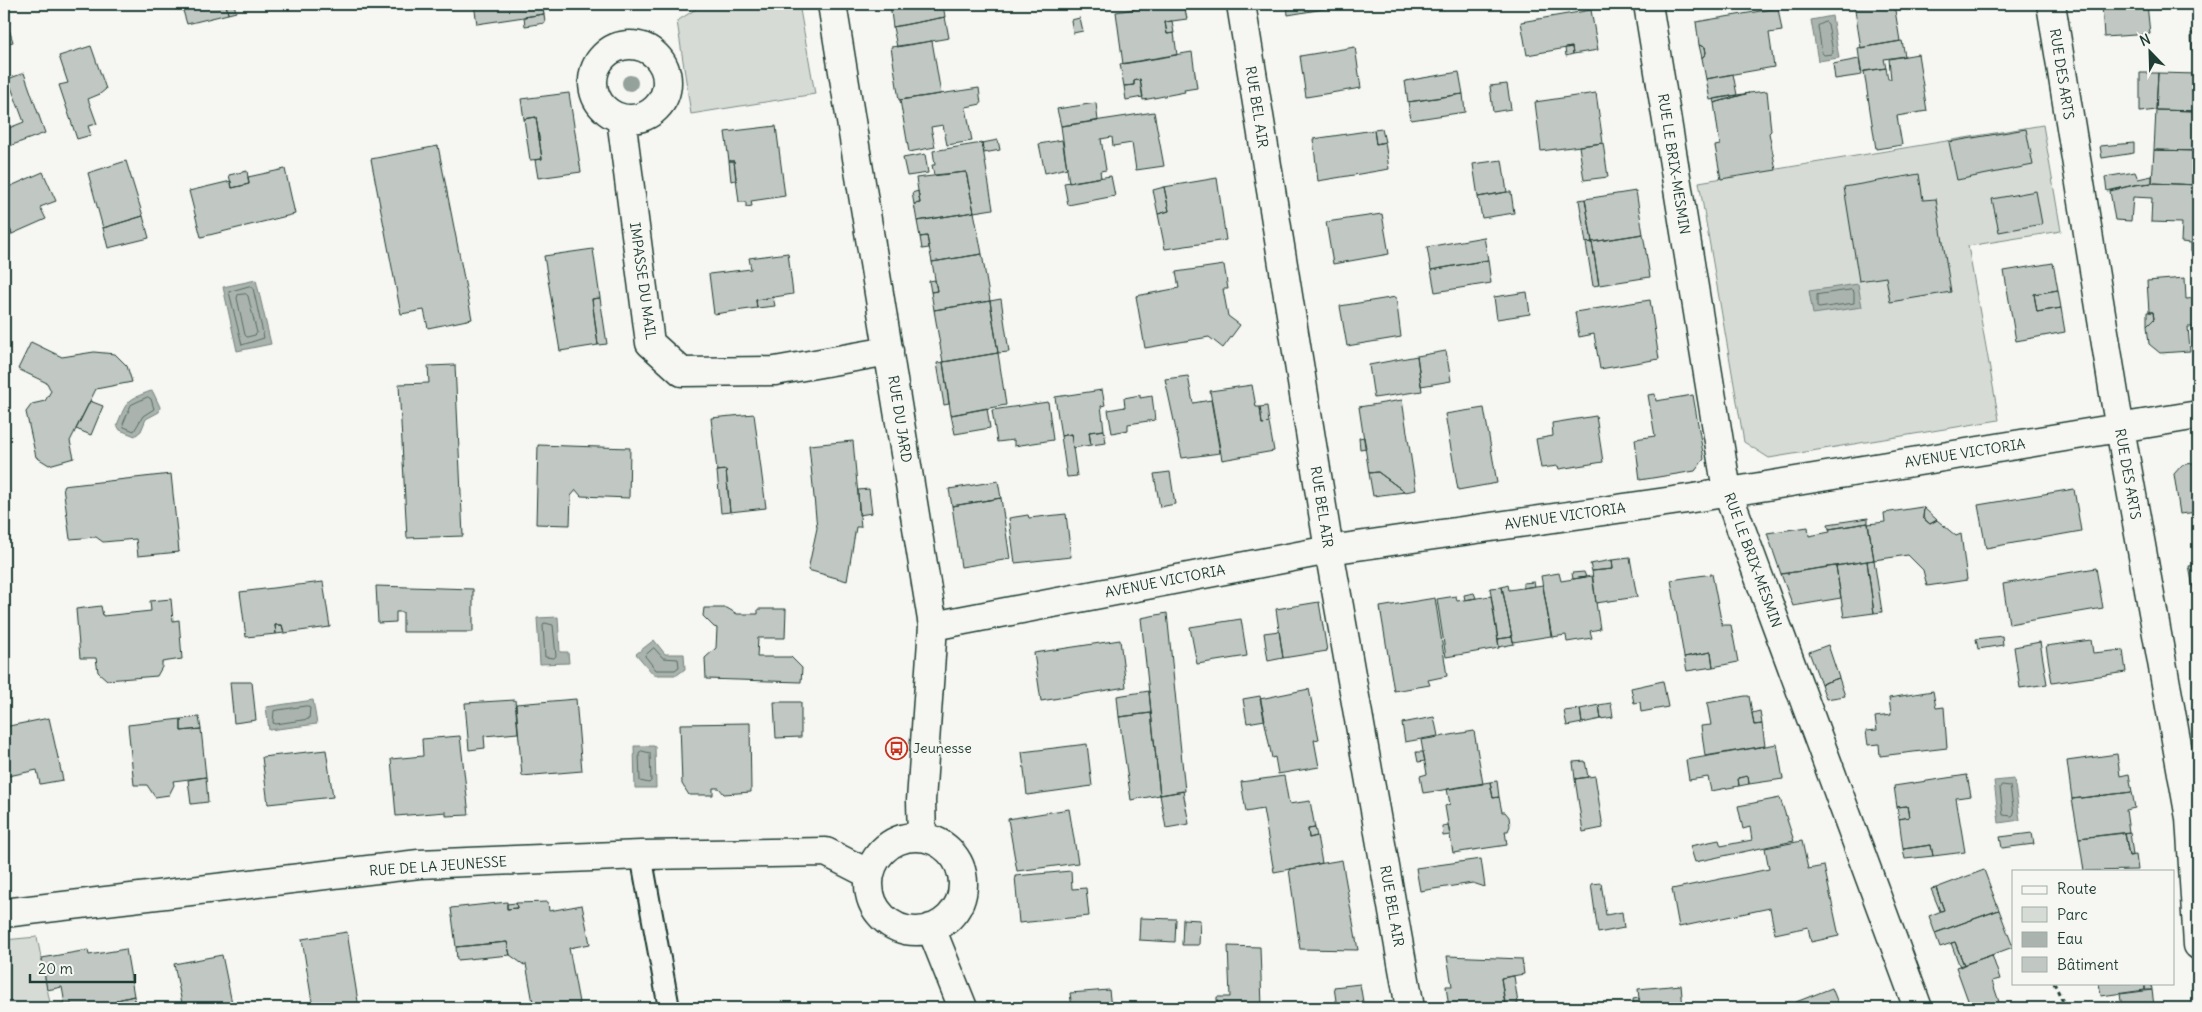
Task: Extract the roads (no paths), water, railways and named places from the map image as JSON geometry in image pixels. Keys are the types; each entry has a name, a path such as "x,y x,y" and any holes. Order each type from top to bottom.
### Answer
{"street":[{"name":"RUE DU JARD","path":"832,4 933,626 922,801 922,837"},
{"name":"RUE BEL AIR","path":"1241,4 1329,550 1410,1008"},
{"name":"RUE LE BRIX-MESMIN","path":"1648,4 1727,491 1918,1008"},
{"name":"RUE DES ARTS","path":"2051,4 2121,428 2190,818 2198,944"},
{"name":"IMPASSE DU MAIL","path":"621,118 650,343 682,372 774,371 889,351"},
{"name":"AVENUE VICTORIA","path":"933,626 1329,550 1678,500 2198,415"},
{"path":"922,837 936,842 949,851 958,863 962,879 961,894 955,909 945,920 931,928 918,931 903,929 890,923 880,914 871,895 869,874 874,861 888,846 908,838 922,837"},
{"name":"RUE DE LA JEUNESSE","path":"4,912 419,864 641,855 826,852 869,874"},
{"path":"931,928 963,1008"}],"lane":[{"path":"641,855 669,1008"}],"water":[{"path":"1832,16 1839,58 1818,61 1811,20"},
{"path":"256,280 271,344 237,351 223,287"},
{"path":"1858,284 1862,307 1813,314 1809,291"},
{"path":"151,391 160,407 159,412 146,419 141,431 135,436 120,430 117,425 128,402"},
{"path":"558,617 560,652 568,652 569,663 540,664 537,618"},
{"path":"654,640 665,654 684,654 685,669 677,675 654,675 636,654"},
{"path":"313,700 317,724 269,730 266,707"},
{"path":"634,746 655,746 656,788 635,788"},
{"path":"2014,779 2020,820 1999,823 1994,781"}],"place":[{"name":"Jeunesse","path":"897,748"}]}
